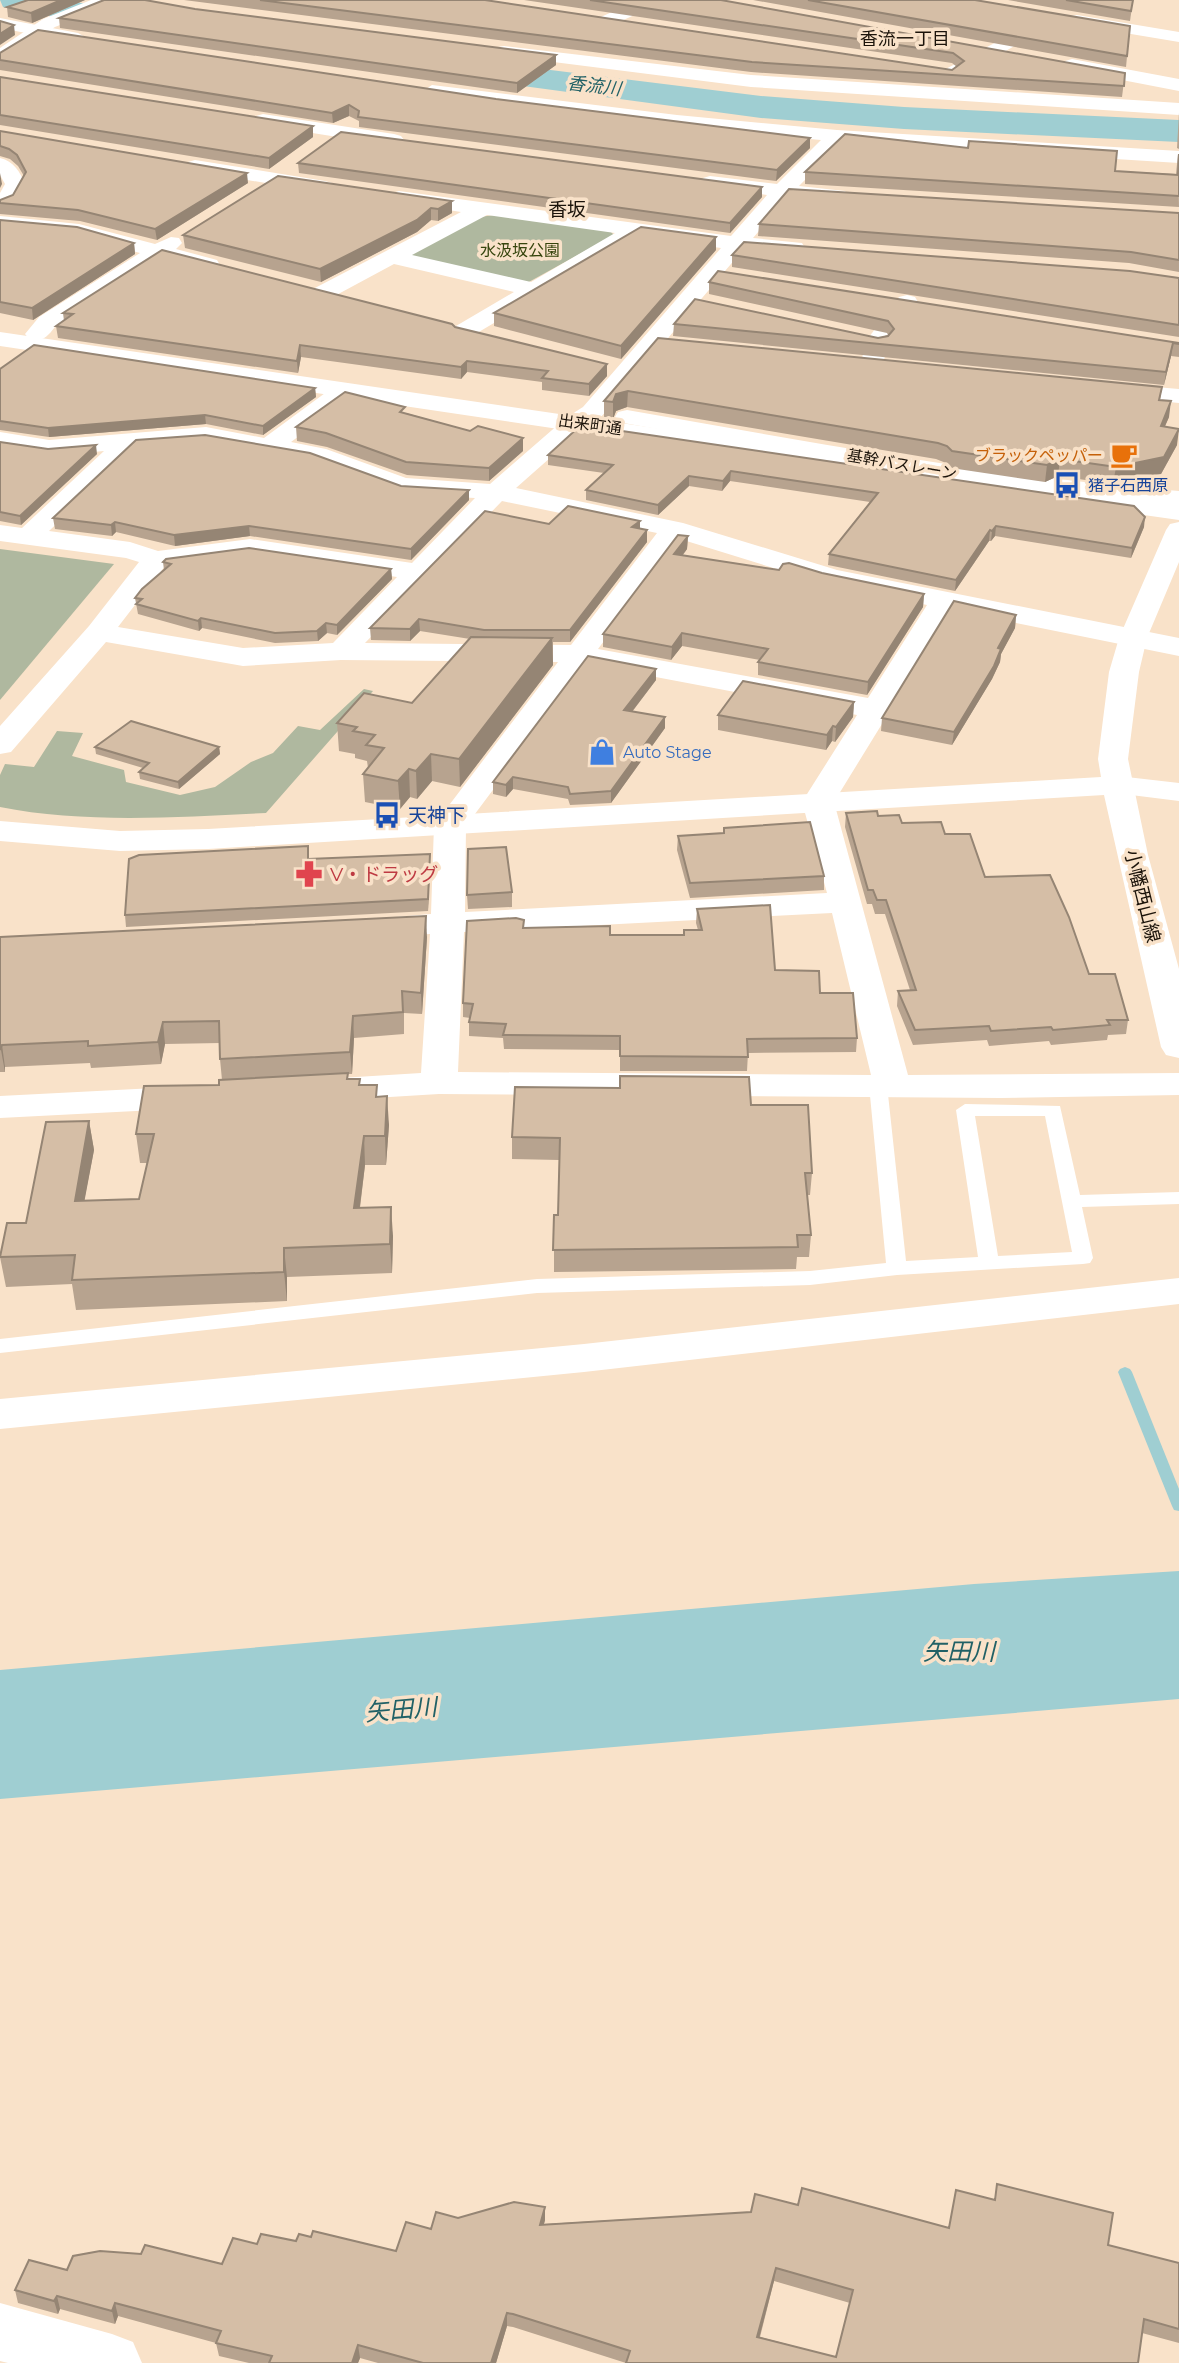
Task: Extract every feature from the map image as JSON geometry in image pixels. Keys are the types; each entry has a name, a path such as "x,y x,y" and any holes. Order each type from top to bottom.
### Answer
{"street":[{"path":"530,54 653,0"},
{"path":"918,93 1081,0"},
{"path":"0,56 43,27 101,2"},
{"path":"1028,11 1179,37"},
{"path":"580,16 647,27"},
{"path":"0,23 43,27 91,40"},
{"path":"965,46 1019,56"},
{"path":"490,49 751,81 1179,109"},
{"path":"1059,63 1179,85"},
{"path":"927,69 954,73"},
{"path":"419,89 677,121 837,136 1179,157"},
{"path":"242,117 418,143"},
{"path":"316,148 359,117"},
{"path":"341,651 496,492 584,417 629,371 740,244 782,191 837,136"},
{"path":"178,163 352,191"},
{"path":"0,164 15,184 4,197"},
{"path":"250,194 295,164"},
{"path":"688,179 782,191 864,197"},
{"path":"378,194 740,244 809,249"},
{"path":"321,294 483,209"},
{"path":"0,222 79,230 233,271"},
{"path":"37,334 47,322 192,230"},
{"path":"464,331 636,230"},
{"path":"391,257 534,290"},
{"path":"713,273 739,276"},
{"path":"296,288 347,301"},
{"path":"881,298 934,307"},
{"path":"690,300 717,306"},
{"path":"872,367 878,341 907,302"},
{"path":"438,324 489,337"},
{"name":"出来町通","path":"0,328 584,417 1179,512"},
{"path":"851,336 878,341"},
{"name":"出来町通","path":"0,339 345,390 584,417 628,417 1179,491"},
{"path":"653,344 680,347"},
{"path":"844,364 898,370"},
{"path":"603,365 629,371"},
{"path":"1086,387 1179,396"},
{"path":"270,446 345,390"},
{"name":"基幹バスレーン","path":"628,417 980,477 1123,496 1179,499"},
{"path":"0,440 49,448 206,435 317,454 402,486 496,492 674,529 832,577 1179,647"},
{"path":"28,537 129,441"},
{"path":"1111,503 1179,504"},
{"path":"439,1083 448,923 450,825 674,529"},
{"name":"小幡西山線","path":"1179,530 1133,638 1124,672 1113,759 1132,855 1173,990 1179,1047"},
{"path":"0,533 130,550 156,559 250,547 418,572"},
{"path":"0,745 99,632 156,559"},
{"path":"885,1086 846,902 818,802 945,598"},
{"path":"99,632 243,657 341,651 579,654 876,709"},
{"path":"0,831 120,841 170,840 1118,785 1179,792"},
{"path":"340,928 846,902"},
{"path":"288,1092 439,1083 885,1086 1003,1097 1179,1084"},
{"path":"0,1107 233,1095"},
{"path":"0,1414 584,1358 1179,1292"},
{"path":"0,2332 112,2363"}],"lane":[{"path":"885,1086 897,1268"},
{"path":"0,1346 537,1286 810,1278 897,1268 989,1264 1083,1258 1053,1110 1003,1097 965,1110 989,1264"},
{"path":"1073,1201 1179,1198"}],"green space":[{"name":"水汲坂公園","path":"494,215 610,231 614,235 527,283 408,256 480,217"},
{"path":"0,549 114,564 0,700"},
{"path":"364,689 373,691 266,813 98,817 65,816 0,807 0,775 5,764 34,767 57,731 83,733 72,756 124,770 126,782 180,795 215,787 251,762 273,753 298,726 320,730"}],"water":[{"name":"矢田川","path":"1179,1571 1179,1699 0,1799 0,1670 974,1584"}],"building":[{"path":"28,0 61,0 31,13 7,7"},
{"path":"104,0 145,0 195,9 556,55 517,83 59,18"},
{"path":"260,0 485,0 952,70 964,61 953,53 590,0 721,0 1125,73 1124,86 752,62"},
{"path":"808,0 975,0 1130,26 1127,56"},
{"path":"1066,0 1133,0 1131,11"},
{"path":"0,21 14,25 0,34"},
{"path":"38,30 496,99 810,138 777,170 358,117 359,111 349,105 332,113 0,60 0,53"},
{"path":"0,77 313,126 269,158 0,115"},
{"path":"0,131 247,173 155,229 78,210 0,203 0,200 13,195 26,172 17,155 0,146"},
{"path":"341,132 762,187 730,223 298,163"},
{"path":"845,134 968,148 969,141 1117,151 1115,171 1178,175 1179,154 1179,196 805,172"},
{"path":"278,176 452,201 438,209 431,208 417,220 320,269 183,235"},
{"path":"789,189 1179,213 1179,260 1131,252 759,224"},
{"path":"0,220 77,227 134,243 32,308 0,302"},
{"path":"641,227 716,237 621,346 494,313"},
{"path":"744,242 1130,271 1179,278 1179,325 732,255"},
{"path":"162,250 607,364 589,384 542,378 548,371 467,361 461,367 300,345 297,361 56,326 73,314 63,313"},
{"path":"718,271 1179,343 1179,344 1173,343 1166,372 674,324 695,299 878,338 888,336 894,329 888,321 709,282"},
{"path":"658,338 1162,387 1159,400 1171,401 1161,426 1179,429 1164,457 1116,467 1060,459 1047,465 952,451 938,443 628,391 616,394 613,402 604,401"},
{"path":"34,345 315,388 263,426 205,415 48,428 0,421 0,369"},
{"path":"345,392 405,407 400,412 470,431 478,426 523,438 489,468 406,462 326,433 296,427"},
{"path":"581,425 1134,506 1145,517 1132,548 996,526 990,530 956,580 829,554 878,493 731,471 723,481 689,476 658,505 586,490 613,465 548,455"},
{"path":"205,435 310,453 401,486 469,490 411,549 249,526 174,535 115,522 111,525 53,518 136,440"},
{"path":"0,442 48,449 96,445 20,516 0,512"},
{"path":"568,506 640,521 632,527 647,530 570,630 484,630 419,619 410,629 370,628 485,511 549,524"},
{"path":"678,535 688,536 674,554 779,570 783,564 789,563 822,573 924,594 868,682 758,662 768,649 682,633 672,647 603,634"},
{"path":"249,548 391,569 337,625 326,623 317,631 275,633 201,618 198,621 136,604 142,599 135,598 142,589 171,564 163,562 166,559"},
{"path":"954,601 1016,615 998,648 1001,649 994,666 954,732 882,718"},
{"path":"471,637 552,638 459,759 431,754 416,771 409,769 398,781 363,774 384,748 366,745 375,735 353,731 357,727 337,723 364,693 412,703"},
{"path":"588,656 656,669 624,710 665,717 611,791 570,794 568,787 513,777 506,785 493,782"},
{"path":"743,681 854,702 827,735 718,715"},
{"path":"131,721 219,747 178,782 139,772 149,763 95,747"},
{"path":"877,811 878,816 899,815 902,823 941,822 945,834 970,834 985,877 1050,875 1069,917 1089,974 1115,974 1128,1020 1107,1020 1110,1025 1053,1030 1051,1027 991,1031 989,1026 915,1030 898,991 916,990 886,900 877,900 873,890 868,890 846,813"},
{"path":"810,822 824,876 690,883 678,836 724,833 724,828"},
{"path":"308,846 308,859 430,854 428,899 125,915 129,859 139,855"},
{"path":"506,847 512,892 467,895 468,849"},
{"path":"770,905 775,970 819,971 820,993 853,993 857,1038 747,1039 748,1057 620,1056 620,1036 503,1035 506,1024 469,1022 473,1004 463,1003 467,921 516,918 524,920 523,928 610,926 610,935 684,935 684,930 702,930 697,909"},
{"path":"426,916 421,993 402,991 403,1012 353,1016 350,1052 220,1059 219,1021 163,1022 158,1042 88,1046 88,1041 2,1045 0,1050 0,937"},
{"path":"348,1073 347,1079 360,1079 359,1085 377,1085 376,1097 387,1096 385,1136 364,1136 354,1208 391,1207 390,1244 284,1248 284,1272 72,1280 75,1255 0,1257 7,1223 26,1223 46,1122 89,1121 75,1201 139,1199 154,1134 136,1134 144,1086 219,1085 219,1080"},
{"path":"620,1076 749,1077 751,1105 808,1105 812,1173 805,1173 811,1235 797,1235 798,1247 553,1250 554,1215 558,1215 560,1138 512,1137 515,1087 620,1088"},
{"path":"997,2184 1113,2213 1108,2245 1179,2263 1179,2329 1144,2319 1138,2363 626,2363 630,2351 507,2313 491,2363 423,2363 358,2345 352,2363 269,2363 272,2356 216,2343 221,2331 115,2303 112,2311 57,2296 54,2301 15,2290 29,2260 67,2270 73,2256 100,2251 141,2254 145,2245 222,2264 233,2238 257,2244 261,2234 296,2241 299,2234 311,2237 313,2231 396,2251 406,2222 431,2229 436,2212 458,2218 514,2202 545,2207 540,2225 751,2212 755,2194 798,2205 802,2188 949,2228 956,2190 995,2200","holes":["776,2268 853,2290 836,2357 757,2337"]}],"waterway":[{"name":"香流川","path":"14,0 120,20"},
{"name":"香流川","path":"437,66 761,107 904,118 1179,131"},
{"path":"1125,1372 1179,1506"}],"place":[{"name":"ブラックペッパー","path":"1124,455"},
{"name":"猪子石西原","path":"1067,485"},
{"name":"Auto Stage","path":"602,752"},
{"name":"天神下","path":"387,815"},
{"name":"V・ドラッグ","path":"309,874"}],"district":[{"name":"香流一丁目","path":"905,39"},
{"name":"香坂","path":"567,209"}]}
